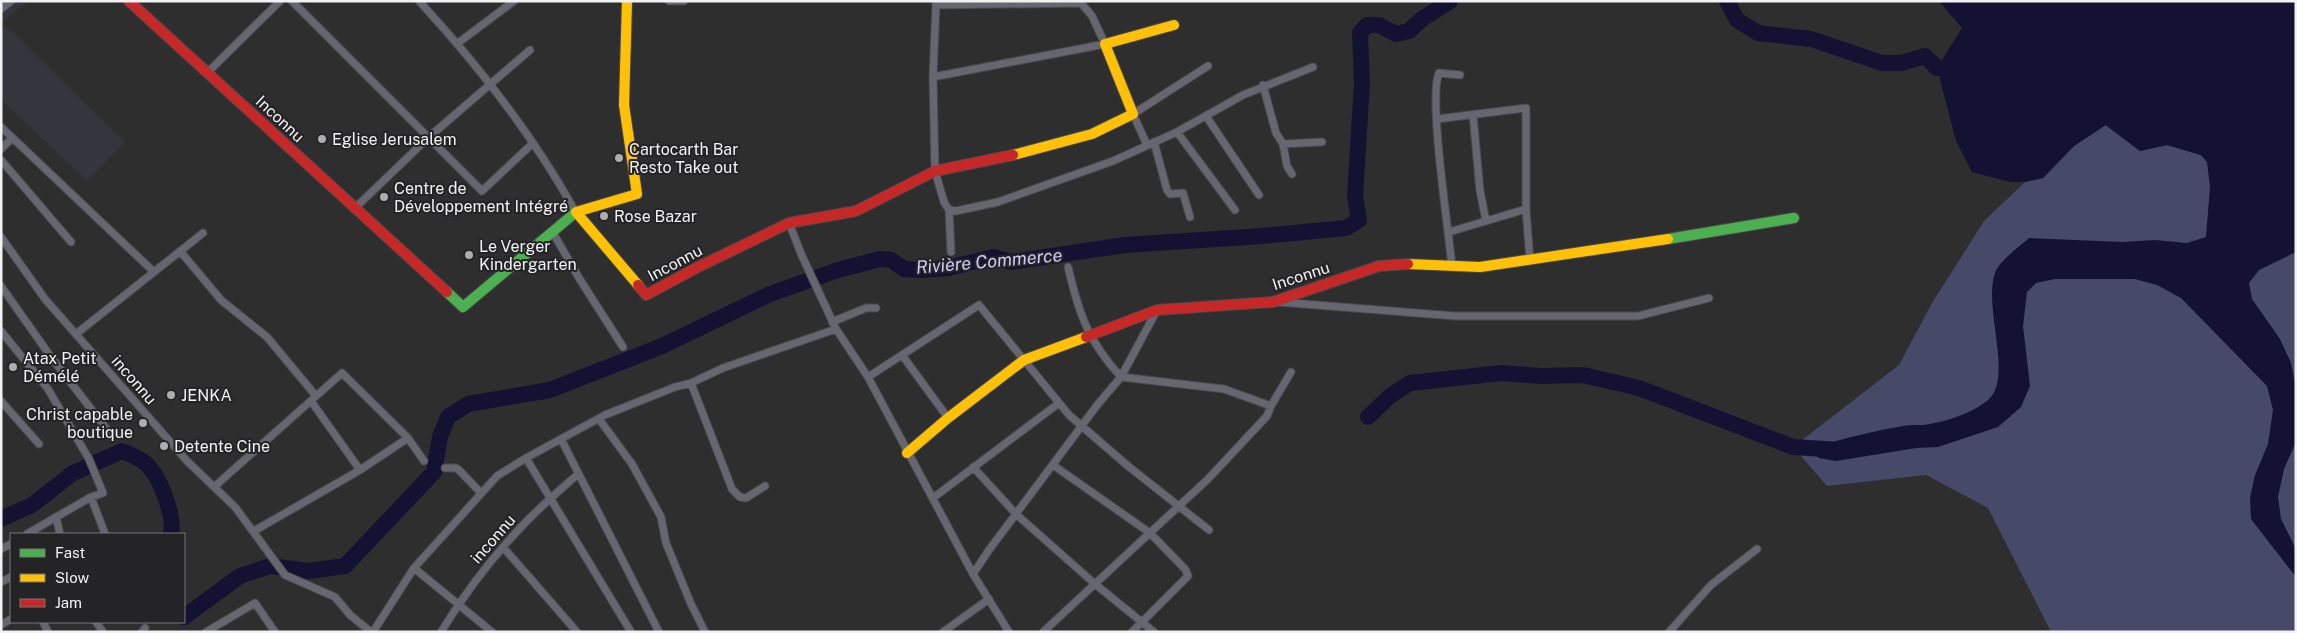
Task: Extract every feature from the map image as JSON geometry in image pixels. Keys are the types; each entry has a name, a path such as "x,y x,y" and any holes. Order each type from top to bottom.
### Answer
{"street":[{"path":"1,9 11,1"},
{"name":"Inconnu","path":"129,1 463,307 576,212 637,194 624,105 627,1"},
{"path":"208,72 280,1"},
{"path":"292,1 482,191 532,144"},
{"path":"458,43 514,1"},
{"path":"669,1 684,1"},
{"name":"Inconnu","path":"421,2 458,43 490,83 576,212 646,296 698,267 789,223 856,211 938,170 1033,151 1092,134 1133,114 1208,66"},
{"path":"951,252 949,210 944,202 938,170 933,77 936,3 1080,3 1092,16 1133,114 1150,144 1170,194 1183,193 1190,217"},
{"path":"933,77 1105,44 1174,25"},
{"path":"354,209 429,137 530,50"},
{"path":"949,210 956,211 998,202 1031,192 1113,161 1177,132 1263,85 1313,67"},
{"path":"1452,267 1437,119 1436,80 1439,73 1460,75"},
{"path":"1263,85 1276,133 1283,144 1288,166 1292,174"},
{"path":"1437,119 1526,108 1526,209 1530,261"},
{"path":"1473,115 1480,191 1486,221"},
{"path":"1206,116 1259,195"},
{"path":"1,127 154,272"},
{"path":"1177,132 1235,210"},
{"path":"1,149 12,138"},
{"path":"1283,144 1322,142"},
{"path":"1,160 71,242"},
{"path":"1449,232 1526,209"},
{"name":"Inconnu","path":"907,453 948,418 1024,360 1157,310 1273,302 1379,266 1414,263 1452,267 1480,267 1697,235 1794,218"},
{"path":"789,223 832,322 868,377 907,453 974,574 1009,632"},
{"path":"552,231 579,278 623,347"},
{"path":"76,334 203,233"},
{"name":"inconnu","path":"1,237 45,299 187,462 235,507 285,574 335,597 350,615 372,632"},
{"path":"180,251 222,300 267,337 314,399 360,470"},
{"path":"1068,267 1076,300 1089,335 1104,358 1120,377 1224,389 1271,406"},
{"path":"1,286 51,357 112,436"},
{"path":"1273,302 1454,316 1638,316 1709,298"},
{"path":"868,377 979,305 1059,403 1081,426 1210,530"},
{"path":"832,322 866,308 876,308"},
{"path":"974,574 1081,426 1120,377 1157,310"},
{"path":"372,632 414,568 480,492 497,476 599,418 647,398 691,383 722,368 836,329"},
{"path":"1,331 48,389 89,459 103,493 91,497 29,533"},
{"path":"902,355 948,418"},
{"path":"1043,632 1234,452 1267,416 1291,372"},
{"path":"214,487 342,373 408,438 424,461"},
{"path":"691,383 732,488 740,497 746,498 765,486"},
{"path":"1,401 39,444"},
{"path":"933,498 1059,403"},
{"path":"599,418 632,464 661,517 666,544 705,632"},
{"path":"254,531 360,470 408,438"},
{"path":"561,439 659,632"},
{"path":"526,458 631,632"},
{"path":"1053,465 1150,533 1185,569 1188,576 1132,632"},
{"path":"973,467 1016,514 1095,584 1154,632"},
{"path":"445,468 459,470 480,492"},
{"name":"inconnu","path":"440,632 458,603 503,547 550,499 578,474"},
{"path":"91,497 104,533"},
{"path":"56,517 60,533"},
{"name":"Inconnu","path":"503,547 577,632"},
{"path":"1669,632 1711,585 1756,549"},
{"path":"414,568 492,632"},
{"path":"943,632 989,599"},
{"path":"206,632 255,603 275,632"}],"shaded area":[{"path":"3,1 28,1 2,22 125,142 87,181 1,99 1,3"},
{"path":"1939,1 2296,1 2296,252 2259,270 2249,283 2252,299 2280,339 2291,363 2296,388 2296,442 2284,469 2278,497 2281,519 2296,549 2296,577 2251,519 2250,498 2255,475 2268,444 2273,410 2267,386 2181,298 2157,285 2135,279 2055,279 2036,283 2027,292 2023,326 2030,386 2021,407 1998,427 1938,447 1916,448 1836,461 1819,458 1814,454 1818,448 1845,438 1896,427 1927,425 1953,418 1969,412 1989,399 1996,388 1998,374 1992,304 1992,287 1995,273 2005,259 2029,238 2122,242 2155,240 2187,243 2206,237 2210,187 2207,162 2201,155 2167,145 2140,151 2106,125 2074,146 2043,178 2025,182 2010,182 1972,172 1956,141 1937,68 1962,28"},
{"path":"2105,125 2140,151 2167,145 2201,155 2296,137 2296,632 2051,632 1988,508 1926,475 1827,486 1793,447 1899,365 1932,303 1984,221 2025,182 2043,178 2074,146"}],"waterway":[{"name":"Rivière Commerce","path":"185,616 240,576 270,566 308,571 345,566 434,472 440,437 448,417 468,404 550,390 662,346 770,294 838,270 880,259 891,260 904,269 920,270 948,268 993,257 1011,262 1125,245 1262,236 1346,228 1359,220 1355,196 1362,83 1360,33 1367,25 1379,25 1396,34 1409,31 1422,19 1450,1"},
{"name":"Rivière Commerce","path":"1727,1 1737,20 1758,33 1811,39 1882,63 1901,63 1925,56 1937,68"},
{"path":"1368,417 1390,396 1410,383 1501,373 1541,376 1583,375 1639,388 1793,447 1840,450"},
{"name":"Rivière Commerce","path":"1,519 32,505 73,473 122,451 142,460 155,475 165,495 171,517 171,533"}],"traffic: fast":[{"path":"447,292 463,307 576,212"},
{"path":"1668,239 1794,218"}],"traffic: slow":[{"path":"627,1 624,105 637,194 576,212 638,285"},
{"path":"1013,155 1092,134 1133,114 1105,44 1174,25"},
{"path":"1408,264 1480,267 1668,239"},
{"path":"907,453 948,418 1024,360 1086,337"}],"traffic: jam":[{"path":"129,1 447,292"},
{"path":"638,285 646,295 698,267 789,223 856,211 935,171 1013,155"},
{"path":"1086,337 1157,310 1273,302 1379,266 1408,264"}],"place":[{"name":"Eglise Jerusalem","path":"322,139"},
{"name":"Cartocarth Bar Resto Take out","path":"619,158"},
{"name":"Centre de Développement Intégré","path":"384,197"},
{"name":"Rose Bazar","path":"604,216"},
{"name":"Le Verger Kindergarten","path":"469,255"},
{"name":"Atax Petit Démélé","path":"13,367"},
{"name":"JENKA","path":"171,395"},
{"name":"Christ capable boutique","path":"143,423"},
{"name":"Detente Cine","path":"164,446"}]}
